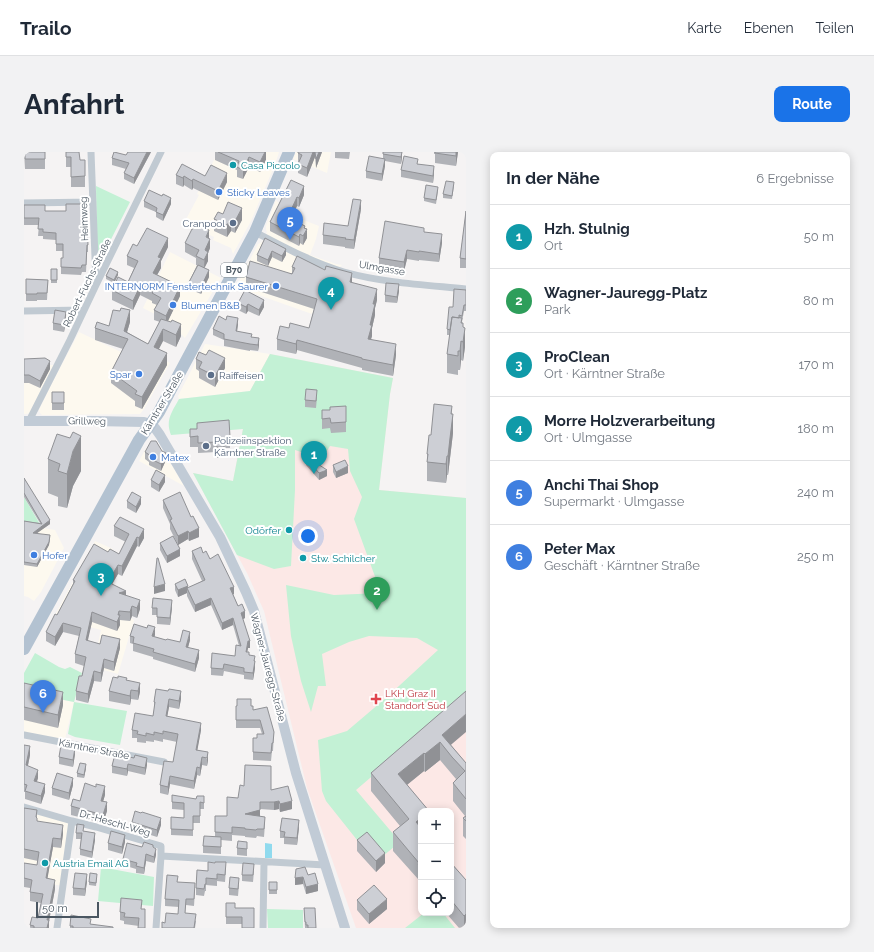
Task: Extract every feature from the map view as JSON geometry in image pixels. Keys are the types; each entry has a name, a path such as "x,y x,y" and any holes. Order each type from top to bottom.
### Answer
{"main road":[{"name":"Kärntner Straße","path":"24,649 136,447 170,391 255,232 289,152"},
{"name":"Grillweg","path":"27,421 144,422 150,426"},
{"name":"Wagner-Jauregg-Straße","path":"150,426 155,428 160,435 220,537 254,611 296,773 345,928"}],"street":[{"name":"Heimweg","path":"91,152 96,285"},
{"name":"Robert-Fuchs-Straße","path":"27,421 70,340 160,152"},
{"path":"24,203 93,202"},
{"name":"Ulmgasse","path":"255,232 310,260 344,272 401,282 466,289"},
{"path":"24,311 84,310"},
{"name":"Kärntner Straße","path":"24,735 164,762"},
{"name":"Dr.-Heschl-Weg","path":"24,807 161,846 161,856"},
{"path":"57,928 72,821"},
{"path":"156,928 161,856 325,865"},
{"path":"263,928 264,862"}],"shaded area":[{"path":"218,152 279,152 251,221 233,254 231,248 213,240 214,237 184,223 199,195 197,194"},
{"path":"296,152 331,152 327,173 293,159"},
{"path":"276,200 279,203 302,214 301,219 319,226 310,255 342,265 337,269 323,273 312,314 236,287 258,244 262,242 267,232 266,226"},
{"path":"170,252 221,278 185,338 180,333 182,328 143,308"},
{"path":"79,332 121,352 127,341 170,363 140,414 42,415 40,413 39,410 49,389"},
{"path":"205,344 270,354 250,391 179,399 178,396"},
{"name":"LKH Graz II Standort Süd","path":"270,354 393,378 379,490 466,498 466,928 356,928 307,788 264,611 247,573 193,473 233,481 250,391"},
{"path":"24,365 54,365 30,413 26,414 24,414"},
{"path":"152,442 157,443 165,454 184,486 139,461 145,450"},
{"path":"24,525 41,526 43,528 55,530 64,548 41,592 34,601 24,596"},
{"path":"95,541 113,549 102,572 119,613 134,620 118,674 93,667 101,630 54,617"},
{"path":"24,693 74,702 64,743 24,738"},
{"path":"24,807 72,821 63,886 24,880"}],"green space":[{"path":"96,186 130,202 103,255 101,256 97,253"},
{"path":"270,354 393,378 379,490 466,498 466,696 356,790 400,842 383,856 361,845 326,801 322,791 318,740 347,731 438,650 417,638 369,636 349,642 322,654 326,686 318,686 311,712 301,681 291,636 286,585 334,595 381,593 354,519 362,497 350,471 348,449 330,446 322,459 295,450 295,490 291,566 274,569 237,555 193,473 233,481 243,429 171,435 169,430 170,416 179,399 250,391"},
{"path":"24,497 41,526 24,525"},
{"path":"35,653 59,667 65,669 70,667 82,673 74,702 24,692 24,673"},
{"path":"74,702 127,711 120,745 75,737 68,734"},
{"path":"101,867 154,877 153,906 98,901"},
{"path":"267,909 303,910 303,928 268,928"},
{"path":"420,916 445,916 455,928 405,928"}],"water":[{"path":"265,843 272,844 272,858 265,858"}],"building":[{"path":"25,152 45,152 45,159 25,159"},
{"path":"66,152 79,152 80,160 85,160 85,176 71,177 71,157 66,157"},
{"path":"114,152 126,155 128,152 147,152 134,178 124,173 129,163 112,158"},
{"path":"218,152 265,152 260,162 249,157 243,170 237,167 239,161"},
{"path":"298,152 313,152 307,168 298,164 302,155"},
{"path":"315,152 319,152 316,159"},
{"path":"383,152 402,152 401,157 383,154"},
{"path":"456,152 456,156 435,153"},
{"path":"369,156 385,159 382,174 366,171"},
{"path":"404,156 418,159 417,164 434,166 433,176 401,170"},
{"path":"182,164 205,176 211,165 227,173 218,191 193,179 192,181 184,176 183,178 176,175"},
{"path":"291,180 304,186 299,198 297,197 291,210 294,212 291,219 305,226 304,228 307,229 303,236 300,234 299,237 270,222"},
{"path":"446,181 454,182 452,196 443,194"},
{"path":"426,185 438,187 436,200 424,198"},
{"path":"149,190 171,198 163,215 156,212 157,208 144,201"},
{"path":"353,199 361,200 354,240 323,235 324,223 348,226"},
{"path":"228,202 242,208 235,221 231,219 227,225 214,219 218,212 223,214"},
{"path":"66,204 85,204 85,221 87,221 88,245 86,265 82,265 81,268 61,267 61,258 63,258 63,244 56,244 56,233 43,232 43,229 38,229 39,218 24,218 24,205 45,205 45,211 66,211"},
{"path":"466,211 466,259 460,258"},
{"path":"385,221 424,228 424,232 442,234 439,254 407,250 404,262 379,258"},
{"path":"196,224 209,230 206,237 210,239 205,250 208,252 204,260 196,256 199,250 185,243"},
{"path":"147,228 168,238 158,257 161,258 153,273 180,286 166,316 154,310 161,298 152,293 153,292 140,286 133,301 112,290 118,277 128,282 138,261 127,256 133,244 137,246"},
{"path":"265,238 286,249 282,256 272,251 268,260 257,255"},
{"path":"297,256 325,270 326,266 352,273 350,282 377,289 370,325 372,325 368,339 396,344 393,365 362,359 297,340 296,344 277,339 280,326 289,328 290,323 309,328 317,299 246,277 250,261 292,274 295,268 292,267"},
{"path":"198,265 209,270 201,287 189,282"},
{"path":"110,268 118,272 114,280 106,276"},
{"path":"51,269 57,269 57,280 51,280"},
{"path":"26,279 48,280 47,293 26,294"},
{"path":"386,283 399,284 397,297 385,295"},
{"path":"454,289 466,290 466,305 464,305 462,316 459,315 459,318 452,317 450,330 447,329 449,307 453,307"},
{"path":"245,290 264,300 259,310 248,304 246,307 238,303"},
{"path":"121,308 130,310 124,331 148,344 161,319 171,322 172,320 181,324 176,335 163,329 154,347 167,353 142,397 135,394 137,391 111,372 128,339 95,328 97,322 109,326 113,310 120,311"},
{"path":"55,310 66,312 64,325 53,323"},
{"path":"219,316 226,320 227,316 238,318 236,331 252,334 251,337 259,338 258,345 224,339 224,334 213,329"},
{"path":"452,317 462,318 461,323 463,323 463,327 465,328 463,342 461,341 458,356 447,354"},
{"path":"209,350 225,358 215,376 199,368 202,362 196,359 199,352 206,355"},
{"path":"45,358 50,361 40,381 29,375 24,375 24,359"},
{"path":"306,389 317,390 316,401 305,400"},
{"path":"52,392 64,392 64,403 52,403"},
{"path":"434,404 452,406 451,414 453,414 446,464 427,462 429,435 431,435"},
{"path":"346,406 346,422 331,423 330,418 322,419 322,410 330,410 330,407"},
{"path":"229,420 230,437 223,438 224,447 217,447 216,442 198,443 198,436 190,437 190,429 197,429 197,423"},
{"path":"73,432 81,436 73,451 67,474 58,471 60,464 48,459 57,434 70,438"},
{"path":"151,441 156,441 162,451 166,453 161,464 149,458 151,456 145,452"},
{"path":"307,457 327,470 319,473 306,458"},
{"path":"345,460 348,466 336,472 333,465"},
{"path":"156,470 165,475 159,485 151,480"},
{"path":"24,478 50,520 33,533 50,535 49,542 37,564 24,562 24,521 42,524 24,493"},
{"path":"132,492 141,497 136,507 127,501"},
{"path":"180,492 191,517 193,516 199,528 178,536 170,520 172,519 163,500"},
{"path":"120,517 144,529 139,538 137,537 122,566 118,565 108,582 126,591 119,593 140,600 137,608 132,606 130,612 119,611 118,615 120,615 117,622 92,612 86,640 100,644 102,635 120,639 114,662 104,659 101,673 94,671 88,694 76,691 79,676 82,676 86,657 75,654 81,628 63,623 55,637 46,632 55,614 57,615 75,581 73,580 94,544 108,552 110,549 119,554 129,534 114,526"},
{"path":"173,536 180,549 167,556 160,543"},
{"path":"201,547 203,553 206,551 210,559 218,554 234,587 230,588 238,606 242,604 245,611 241,613 250,641 248,641 246,652 249,652 249,655 255,656 253,673 244,672 244,668 224,664 223,669 211,668 212,653 235,656 236,645 241,646 233,618 222,623 211,598 195,605 187,588 205,580 192,551"},
{"path":"157,558 165,584 154,587"},
{"path":"185,579 188,586 178,590 175,584"},
{"path":"153,598 172,600 170,618 157,617 157,608 152,608"},
{"path":"134,624 147,628 148,625 155,627 152,636 180,642 183,630 190,632 186,647 199,650 195,664 153,652 154,649 133,643 134,637 130,636"},
{"path":"118,676 127,678 126,680 140,683 138,691 131,690 130,696 109,691 113,677 118,678"},
{"path":"24,683 63,692 58,715 24,707"},
{"path":"156,689 181,691 179,701 169,699 166,716 201,723 196,750 208,752 207,758 202,757 200,768 197,767 194,781 170,776 168,787 160,785 164,761 173,762 178,734 163,731 163,734 154,732 154,735 146,733 146,736 137,734 138,731 132,730 135,713 153,716"},
{"path":"466,691 466,714 442,735 466,763 466,799 453,783 465,771 440,742 398,774 426,808 418,808 418,820 416,822 418,824 418,862 393,832 409,819 371,773"},
{"path":"237,699 251,699 251,706 253,706 253,710 267,707 274,732 271,753 253,752 253,738 257,738 257,734 264,734 260,720 236,720"},
{"path":"24,745 30,746 26,765 38,770 34,781 45,784 41,796 25,791 27,785 24,784"},
{"path":"61,745 75,748 73,760 59,757"},
{"path":"115,754 134,758 135,755 147,758 145,768 128,764 127,769 112,766"},
{"path":"80,763 86,764 84,775 77,773"},
{"path":"245,765 271,766 271,790 288,786 292,801 280,804 279,801 260,802 260,810 245,814 265,817 264,829 256,830 232,827 232,833 215,832 215,816 227,816 227,797 238,798 240,785 244,786"},
{"path":"57,773 73,778 69,793 52,788"},
{"path":"85,783 96,787 96,784 105,786 101,801 107,802 103,815 71,806 73,799 80,801"},
{"path":"172,795 196,799 197,796 204,796 204,803 200,802 200,816 193,816 193,830 171,829 171,817 184,818 184,803 172,802"},
{"path":"24,808 37,810 37,821 63,825 61,839 53,838 46,878 55,880 47,920 49,920 47,928 34,928 34,926 30,925 32,917 38,918 43,894 30,892 32,880 24,878 24,863 37,865 39,852 24,849"},
{"path":"135,811 161,818 157,830 132,822"},
{"path":"282,818 299,820 297,838 284,837 285,832 280,831"},
{"path":"77,824 84,825 83,831 95,833 92,852 80,849 82,833 76,833"},
{"path":"111,831 125,835 122,847 108,843"},
{"path":"367,832 385,853 376,861 357,840"},
{"path":"204,836 221,837 221,847 203,846"},
{"path":"238,841 247,842 247,849 237,848"},
{"path":"144,842 153,845 156,849 154,857 146,854 144,868 136,866 137,863 123,859 127,843 142,847"},
{"path":"208,862 226,862 225,875 217,874 217,879 206,878 204,889 196,888 197,870 208,871"},
{"path":"243,863 254,864 253,875 242,875"},
{"path":"454,866 466,880 466,914 464,916 454,904"},
{"path":"305,867 308,875 315,873 318,884 306,887 303,877 295,878 296,869"},
{"path":"75,873 87,874 85,889 73,888"},
{"path":"90,873 97,874 96,883 89,882"},
{"path":"167,875 178,876 177,882 195,883 194,899 186,899 185,913 196,914 194,928 162,928 162,922 165,923 166,913 178,914 179,900 165,899"},
{"path":"230,877 239,878 238,889 229,888"},
{"path":"269,882 277,882 277,890 269,890"},
{"path":"374,885 387,899 369,914 357,900"},
{"path":"121,898 142,900 141,909 145,909 145,928 138,928 139,918 124,917 125,913 120,912"},
{"path":"226,903 235,903 235,908 254,908 254,928 242,928 242,917 226,917"},
{"path":"304,908 315,908 316,928 308,928 308,925 306,925"},
{"path":"71,915 91,919 90,924 113,928 73,928 73,926 70,926"}],"place":[{"name":"Casa Piccolo","path":"233,165"},
{"name":"Sticky Leaves","path":"219,192"},
{"name":"Cranpool","path":"233,223"},
{"name":"Anchi Thai Shop","path":"290,240"},
{"name":"INTERNORM Fenstertechnik Saurer","path":"276,286"},
{"name":"Blumen B&B","path":"173,305"},
{"name":"Morre Holzverarbeitung","path":"331,310"},
{"name":"Spar","path":"139,374"},
{"name":"Raiffeisen","path":"211,375"},
{"name":"Polizeiinspektion Kärntner Straße","path":"206,446"},
{"name":"Matex","path":"153,457"},
{"name":"Hzh. Stulnig","path":"314,474"},
{"name":"Odörfer","path":"289,530"},
{"name":"Hofer","path":"34,555"},
{"name":"Stw. Schilcher","path":"303,558"},
{"name":"ProClean","path":"101,596"},
{"name":"Wagner-Jauregg-Platz","path":"377,610"},
{"name":"LKH Graz II Standort Süd","path":"376,699"},
{"name":"Peter Max","path":"43,713"},
{"name":"Austria Email AG","path":"45,863"}]}
